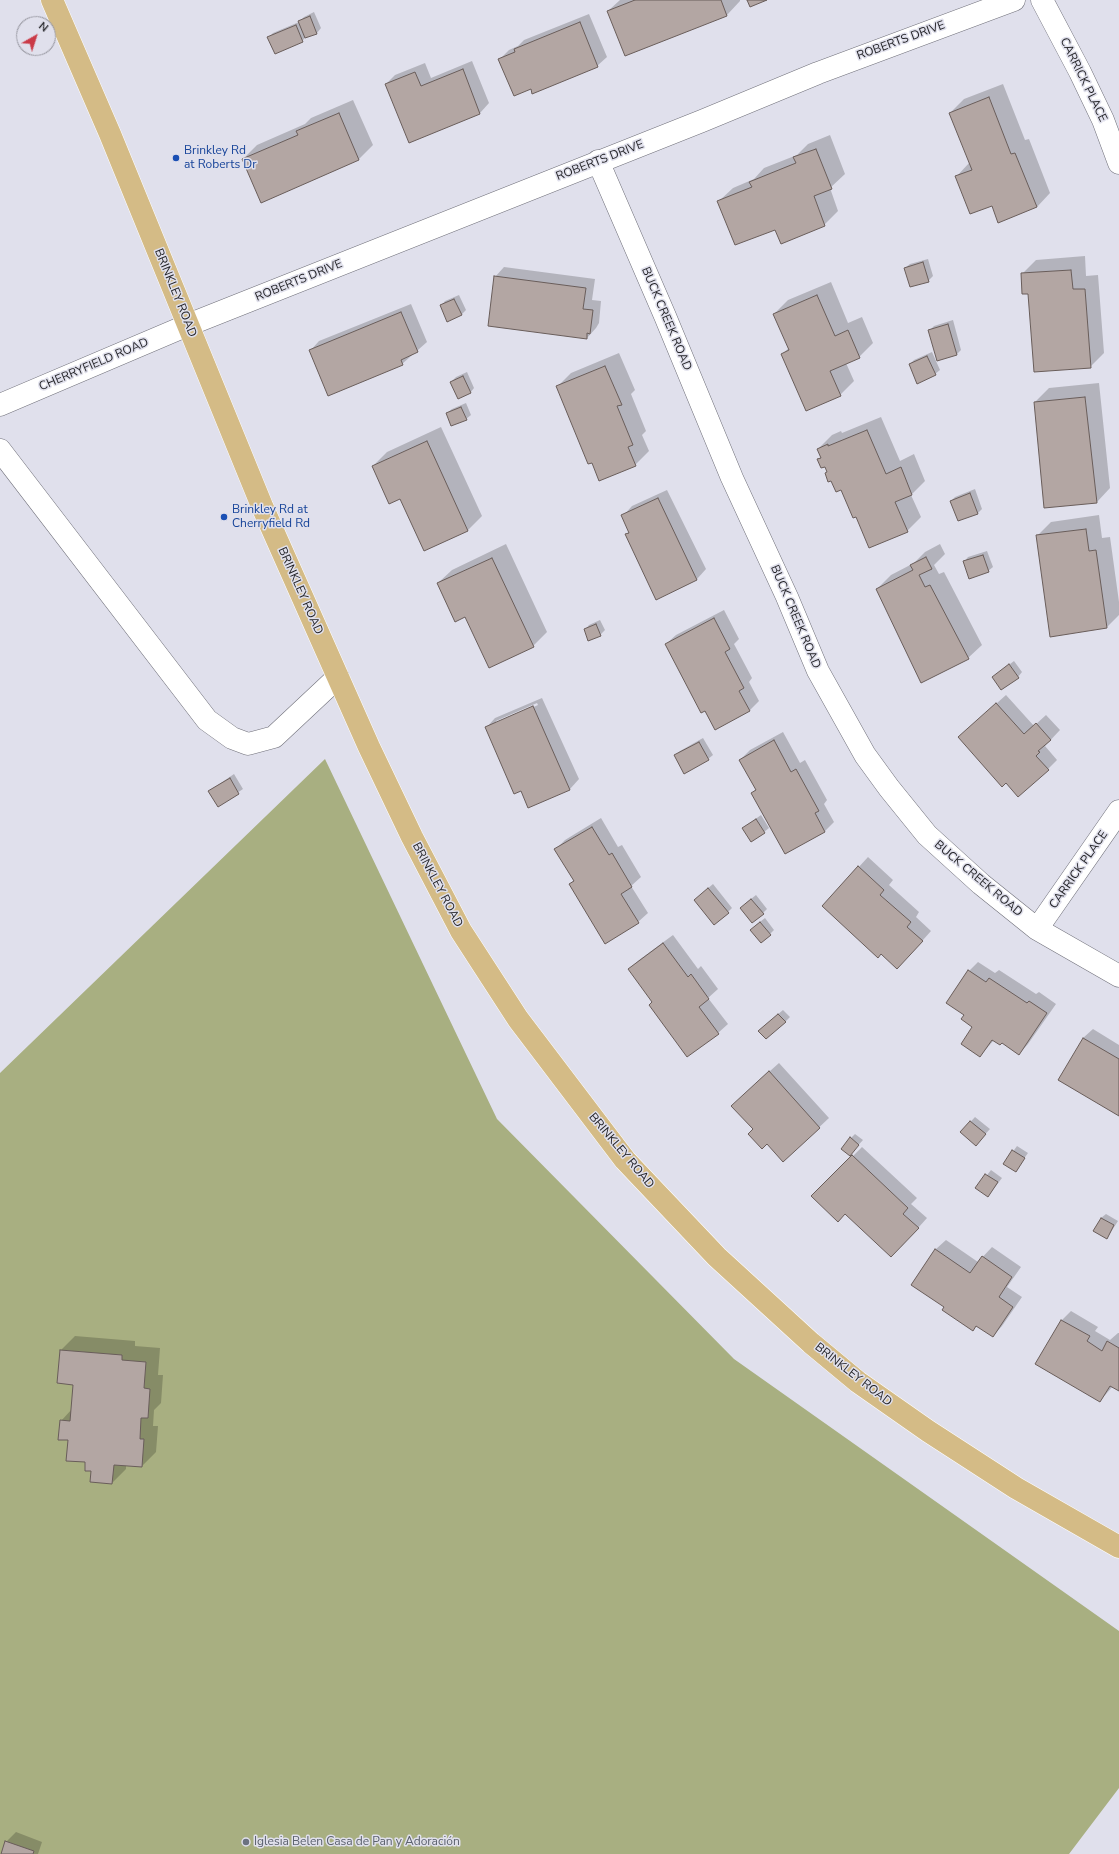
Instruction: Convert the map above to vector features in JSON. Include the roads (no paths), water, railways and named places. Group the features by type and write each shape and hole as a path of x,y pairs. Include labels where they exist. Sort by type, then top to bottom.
{"main road":[{"name":"BRINKLEY ROAD","path":"52,0 262,506 338,677 412,837 461,931 518,1019 625,1160 717,1257 811,1343 858,1382 928,1431 1016,1488 1119,1547"}],"street":[{"name":"ROBERTS DRIVE","path":"188,325 702,121 818,73 1014,0"},
{"name":"CARRICK PLACE","path":"1042,0 1084,79 1103,120 1119,162"},
{"name":"BUCK CREEK ROAD","path":"598,161 665,316 732,478 787,597 818,671 865,755 889,788 927,835 981,884 1038,929 1119,976"},
{"name":"CHERRYFIELD ROAD","path":"0,405 188,325"},
{"path":"0,450 207,720 232,738 248,744 274,737 338,677"},
{"name":"CARRICK PLACE","path":"1038,929 1119,811"}],"place":[{"name":"Brinkley Rd at Roberts Dr","path":"176,158"},
{"name":"Brinkley Rd at Cherryfield Rd","path":"224,517"},
{"name":"Iglesia Belen Casa de Pan y Adoración","path":"246,1842"}]}
